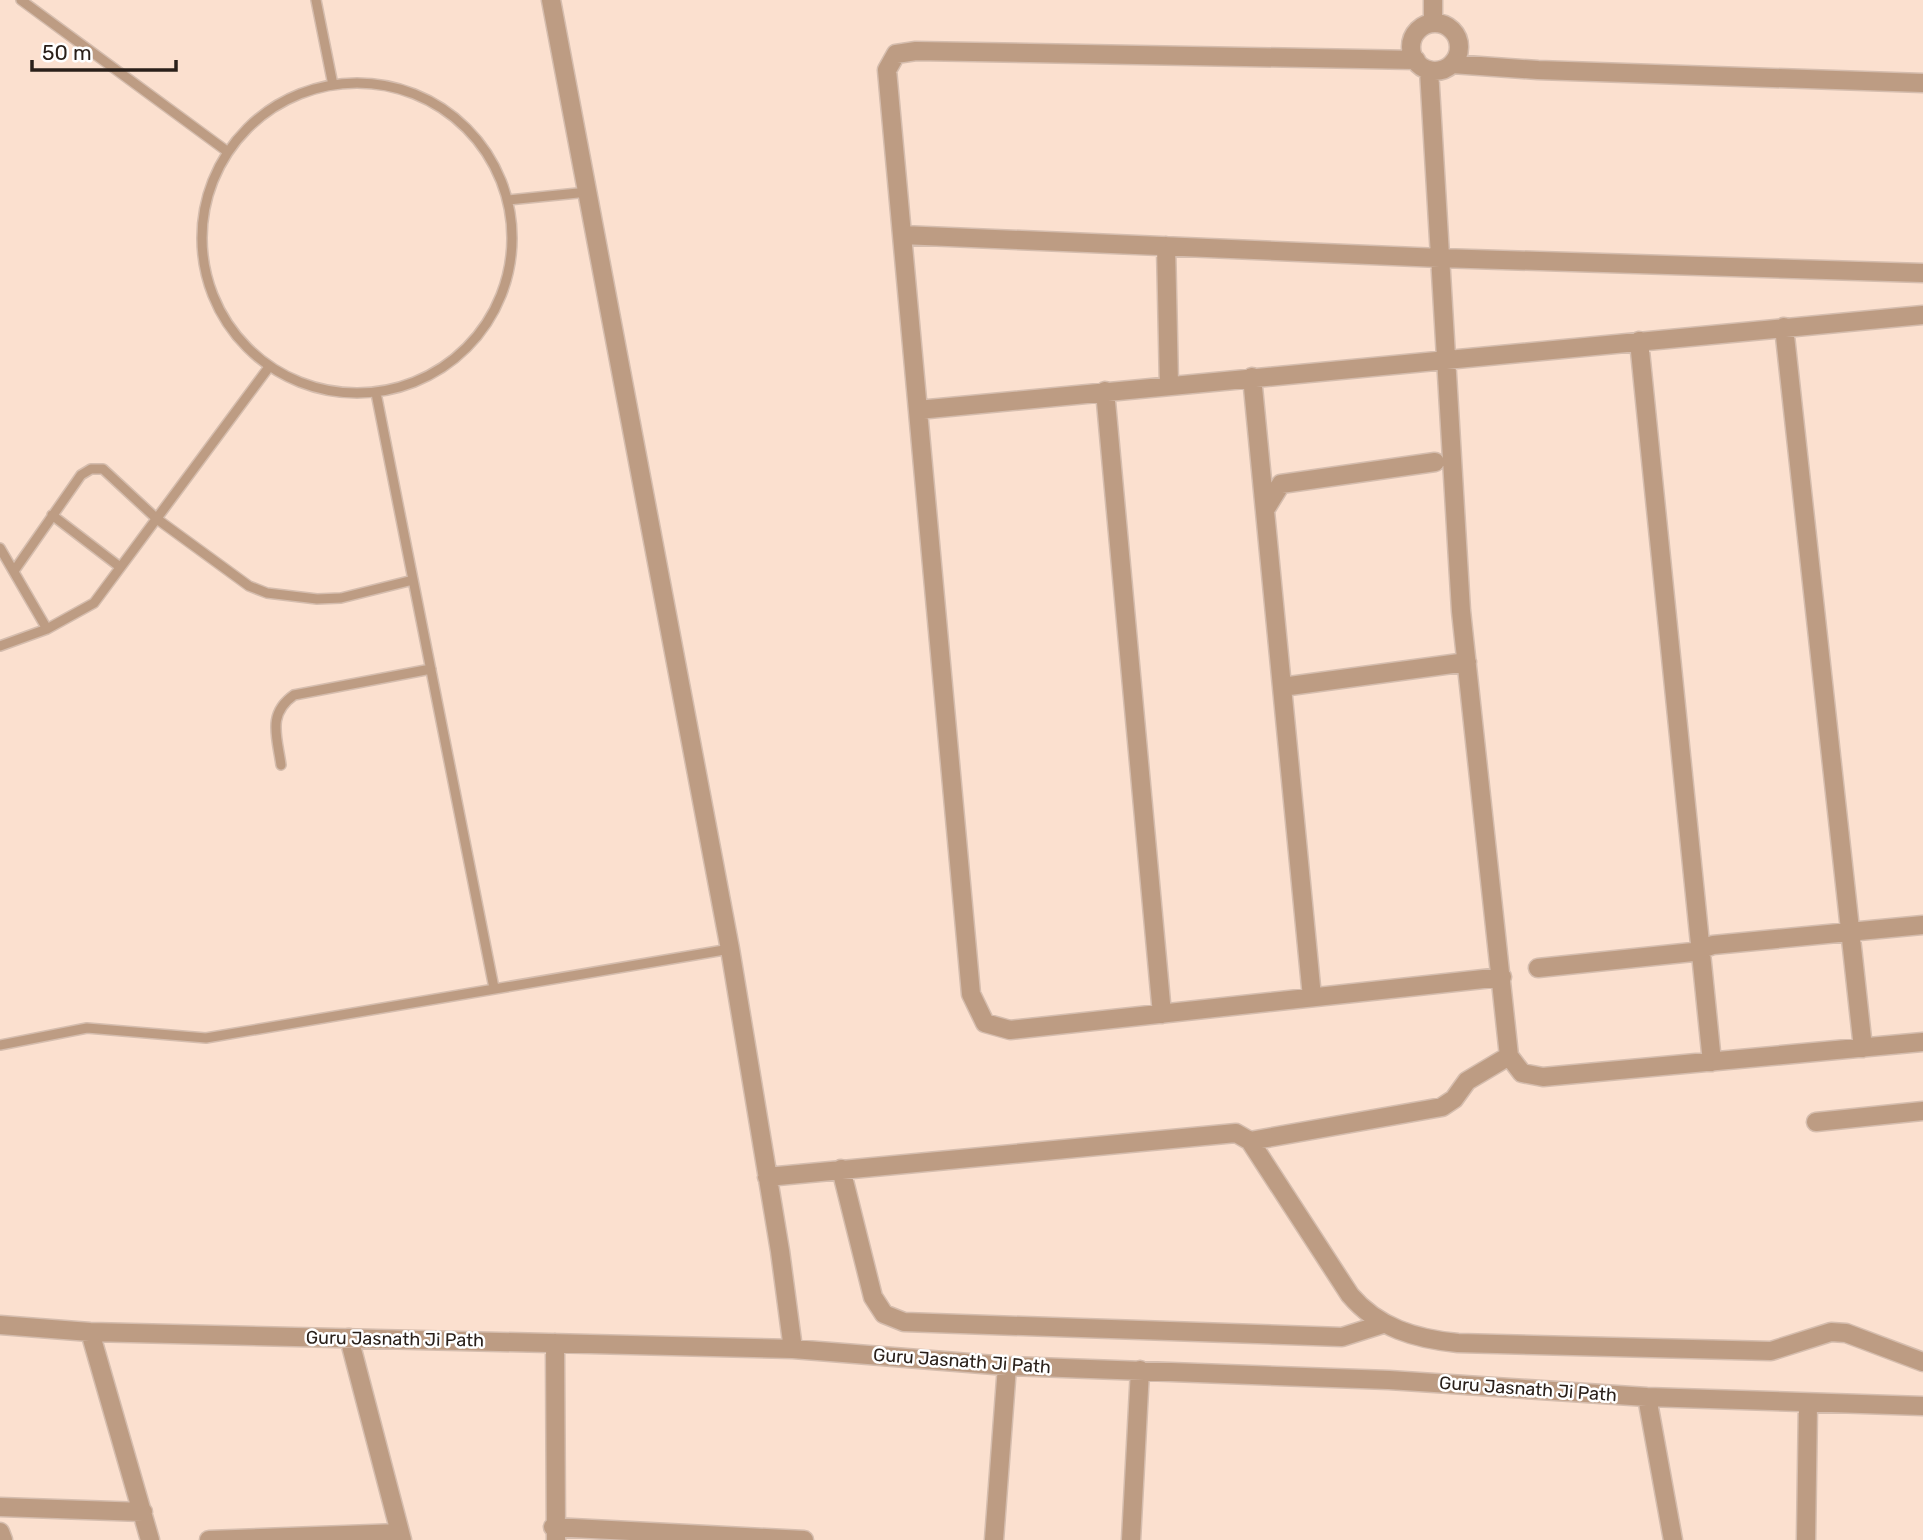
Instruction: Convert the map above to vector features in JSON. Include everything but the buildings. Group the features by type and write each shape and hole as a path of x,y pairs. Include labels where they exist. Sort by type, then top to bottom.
{"street":[{"path":"551,0 730,948 793,1349"},
{"path":"1433,0 1433,23"},
{"path":"1452,64 1458,51 1456,37 1446,26 1433,23 1425,25 1413,37 1411,45 1422,65 1440,258 1467,662 1509,1056 1522,1073 1544,1077 1923,1042"},
{"path":"1502,977 1010,1030 985,1024 971,995 887,70 896,54 916,51 1422,65 1445,68 1452,64 1538,70 1923,83"},
{"path":"902,235 1440,258 1923,273"},
{"path":"1166,247 1169,385"},
{"path":"918,410 1445,358 1923,315"},
{"path":"1784,327 1863,1048"},
{"path":"1639,341 1712,1062"},
{"path":"1252,377 1312,997"},
{"path":"1105,391 1162,1014"},
{"path":"1265,510 1281,484 1435,462"},
{"path":"1282,687 1467,662"},
{"path":"1538,968 1923,925"},
{"path":"1250,1141 1442,1107 1454,1099 1467,1081 1509,1056"},
{"path":"1816,1122 1923,1111"},
{"path":"766,1177 1237,1133 1250,1141 1350,1296 1366,1313 1383,1324 1433,1340 1458,1343 1771,1351 1831,1332 1846,1333 1923,1362"},
{"path":"841,1169 873,1297 884,1314 904,1322 1342,1337 1383,1324"},
{"name":"Guru Jasnath Ji Path","path":"0,1325 90,1332 793,1349 1007,1366 1389,1380 1647,1397 1923,1406"},
{"path":"90,1332 150,1540"},
{"path":"209,1540 401,1536 349,1338"},
{"path":"555,1343 554,1533 804,1540"},
{"path":"994,1540 1007,1366"},
{"path":"1131,1540 1140,1370"},
{"path":"1647,1397 1673,1540"},
{"path":"1806,1540 1808,1403"},
{"path":"0,1507 143,1512"},
{"path":"0,1532 3,1540"}],"lane":[{"path":"21,0 228,152"},
{"path":"316,0 333,85"},
{"path":"356,81 400,87 439,105 473,134 495,164 508,200 513,237 510,262 495,310 474,341 446,366 413,384 376,393 339,393 302,384 269,366 237,337 214,299 202,257 203,213 216,171 228,152 240,134 273,106 313,87 356,81"},
{"path":"508,200 588,192"},
{"path":"0,646 47,629 94,603 269,366"},
{"path":"376,393 494,988"},
{"path":"14,571 81,475 91,469 103,469 157,519 249,586 267,593 317,599 341,598 413,580"},
{"path":"52,515 120,567"},
{"path":"0,548 47,629"},
{"path":"281,765 275,723 281,705 294,695 430,669"},
{"path":"0,1045 97,1028 206,1038 730,948"}]}
